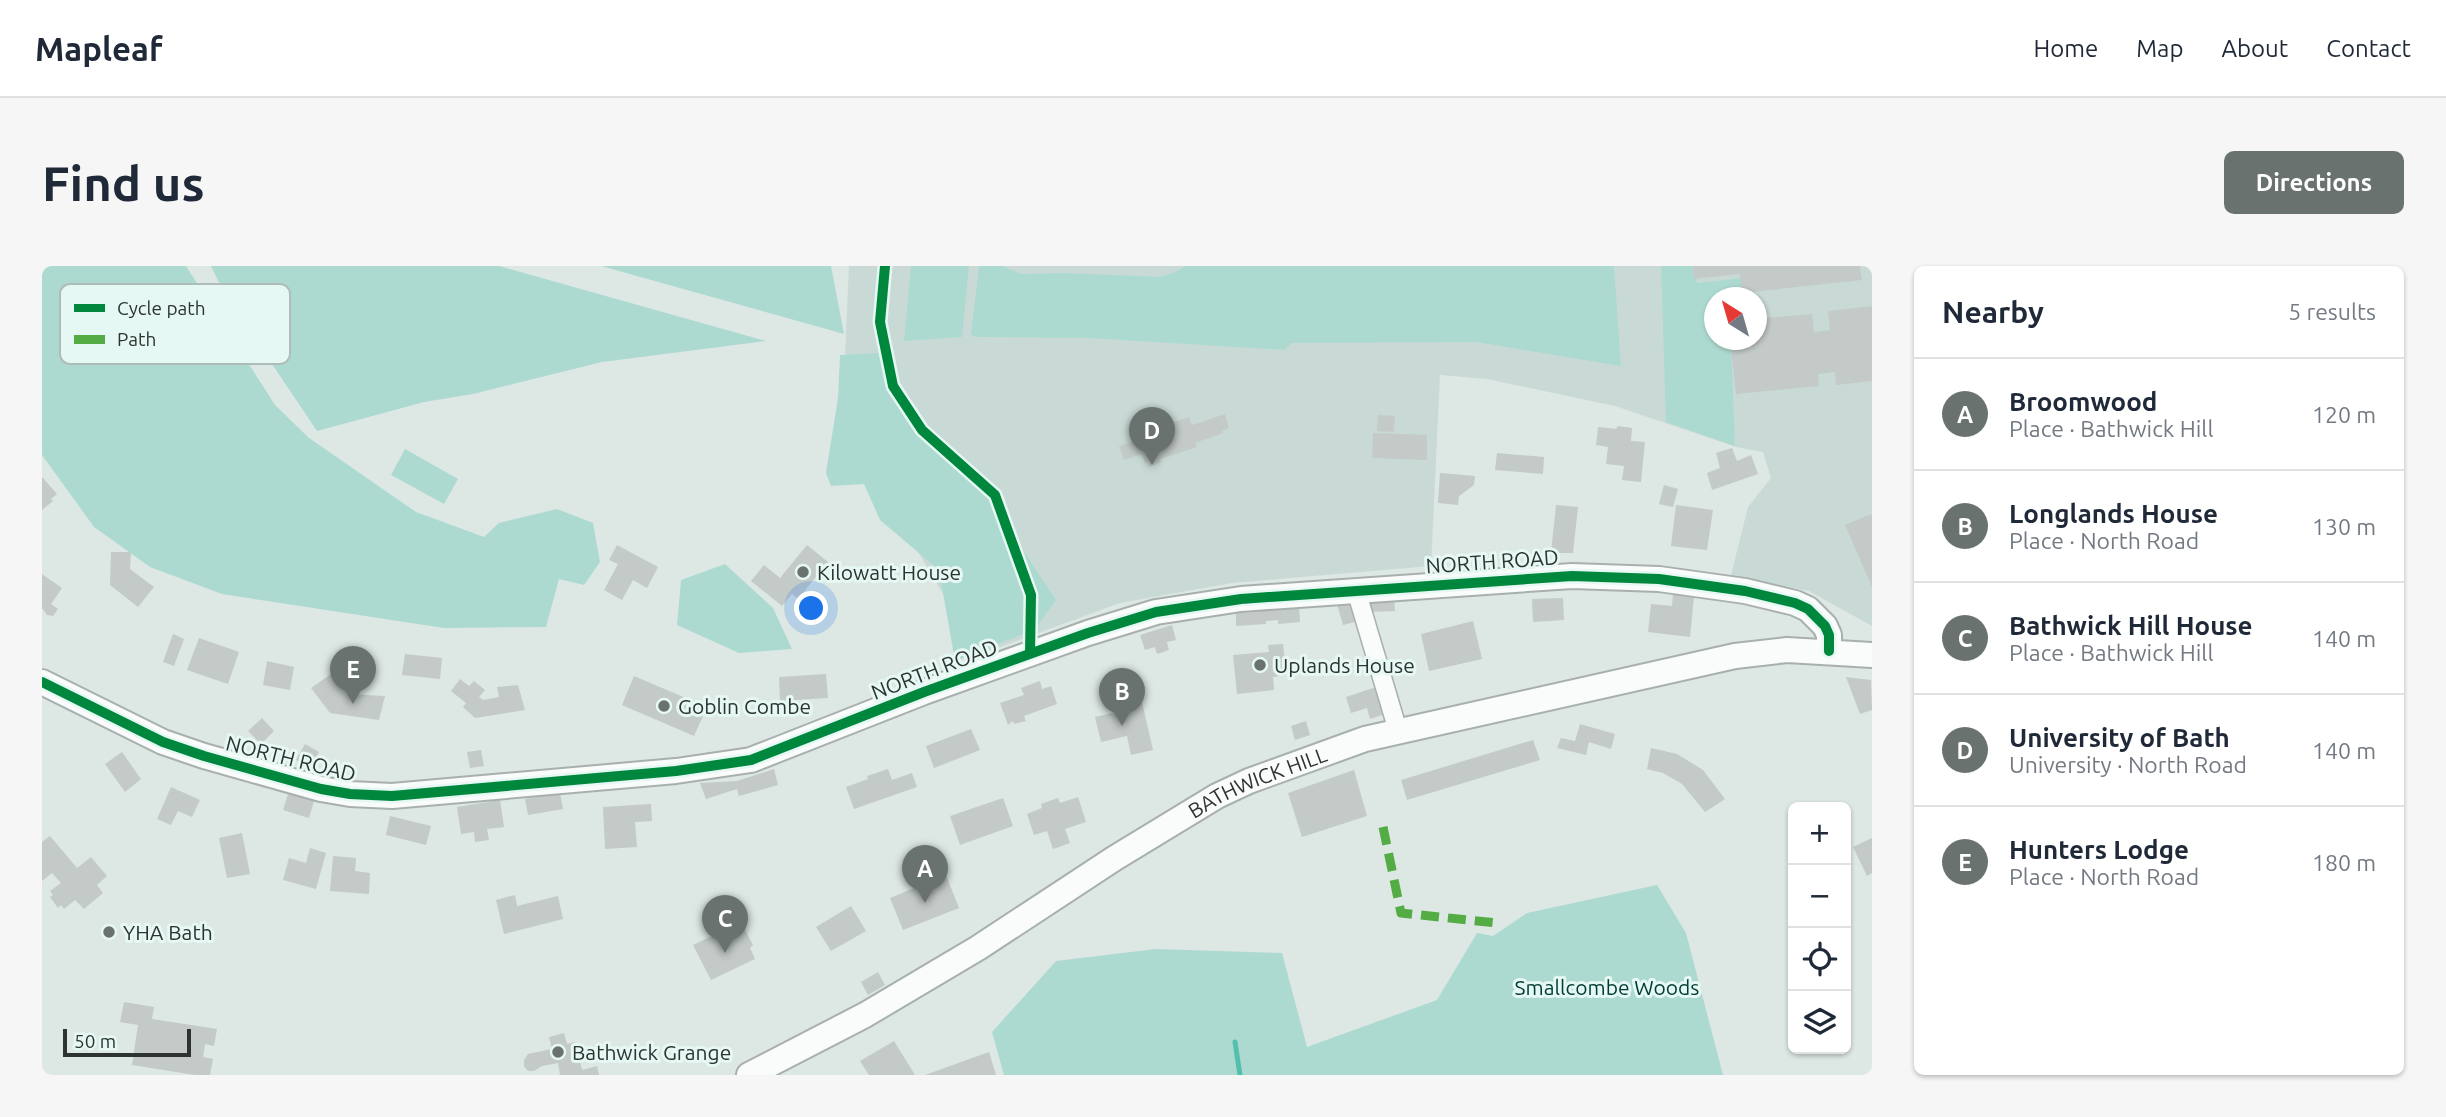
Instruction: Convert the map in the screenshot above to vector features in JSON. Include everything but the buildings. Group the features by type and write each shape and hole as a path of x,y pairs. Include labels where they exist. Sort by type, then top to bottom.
{"street":[{"name":"NORTH ROAD","path":"42,682 163,742 204,756 321,789 350,794 392,796 686,770 751,760 923,692 1088,633 1156,612 1241,599 1572,576 1660,579 1745,591 1795,603 1808,609 1825,626 1829,635 1829,651"},
{"path":"1356,590 1398,731"},
{"name":"BATHWICK HILL","path":"749,1075 865,1015 978,948 1115,858 1217,796 1298,761 1398,731 1735,656 1787,650 1872,655"}],"shaded area":[{"path":"849,266 1872,266 1872,626 1809,591 1731,575 1748,507 1771,478 1763,452 1736,447 1615,406 1487,379 1440,375 1431,566 1232,583 1120,603 979,655 884,494 844,380"}],"green space":[{"path":"42,266 186,266 198,284 60,284 60,364 249,364 275,405 309,438 416,512 484,537 499,523 557,509 593,523 600,562 584,585 559,579 546,627 444,628 222,594 150,567 94,527 42,455"},
{"path":"211,266 499,266 766,341 602,362 473,394 424,402 317,431 272,364 290,364 290,284 220,284"},
{"path":"601,266 831,266 844,334"},
{"path":"911,266 969,266 962,337 904,341"},
{"path":"979,266 1002,266 1021,274 1160,277 1186,266 1614,266 1621,366 1476,342 1291,343 1285,350 1089,338 977,337 971,333"},
{"path":"1661,266 1695,266 1697,283 1742,278 1743,287 1704,287 1704,350 1731,350 1735,446 1666,422"},
{"path":"879,353 897,399 913,422 934,447 992,503 1056,600 1034,630 955,661 939,570 880,520 864,484 831,486 826,473 838,398 840,355"},
{"path":"405,449 458,479 444,504 391,475"},
{"path":"725,564 773,608 792,649 739,653 677,625 681,580"},
{"name":"Smallcombe Woods","path":"1657,885 1686,933 1723,1075 1004,1075 992,1032 1056,961 1156,949 1282,953 1307,1047 1437,1000 1477,933 1493,936 1527,913"}],"waterway":[{"path":"1235,1042 1240,1075"}],"marked path":[{"path":"1383,827 1401,913 1497,923"}],"cycle path":[{"path":"885,266 880,322 893,386 922,430 995,495 1031,595 1030,653"},
{"path":"42,682 163,742 204,756 321,789 350,794 392,796 676,771 751,760 924,692 1088,633 1156,612 1241,599 1572,576 1659,579 1745,591 1795,603 1808,609 1825,626 1829,635 1829,651"}],"place":[{"name":"University of Bath","path":"1152,465"},
{"name":"Kilowatt House","path":"803,572"},
{"name":"Uplands House","path":"1260,665"},
{"name":"Hunters Lodge","path":"353,704"},
{"name":"Goblin Combe","path":"664,706"},
{"name":"Longlands House","path":"1122,726"},
{"name":"Broomwood","path":"925,903"},
{"name":"YHA Bath","path":"109,932"},
{"name":"Bathwick Hill House","path":"725,953"},
{"name":"Bathwick Grange","path":"558,1052"}]}
